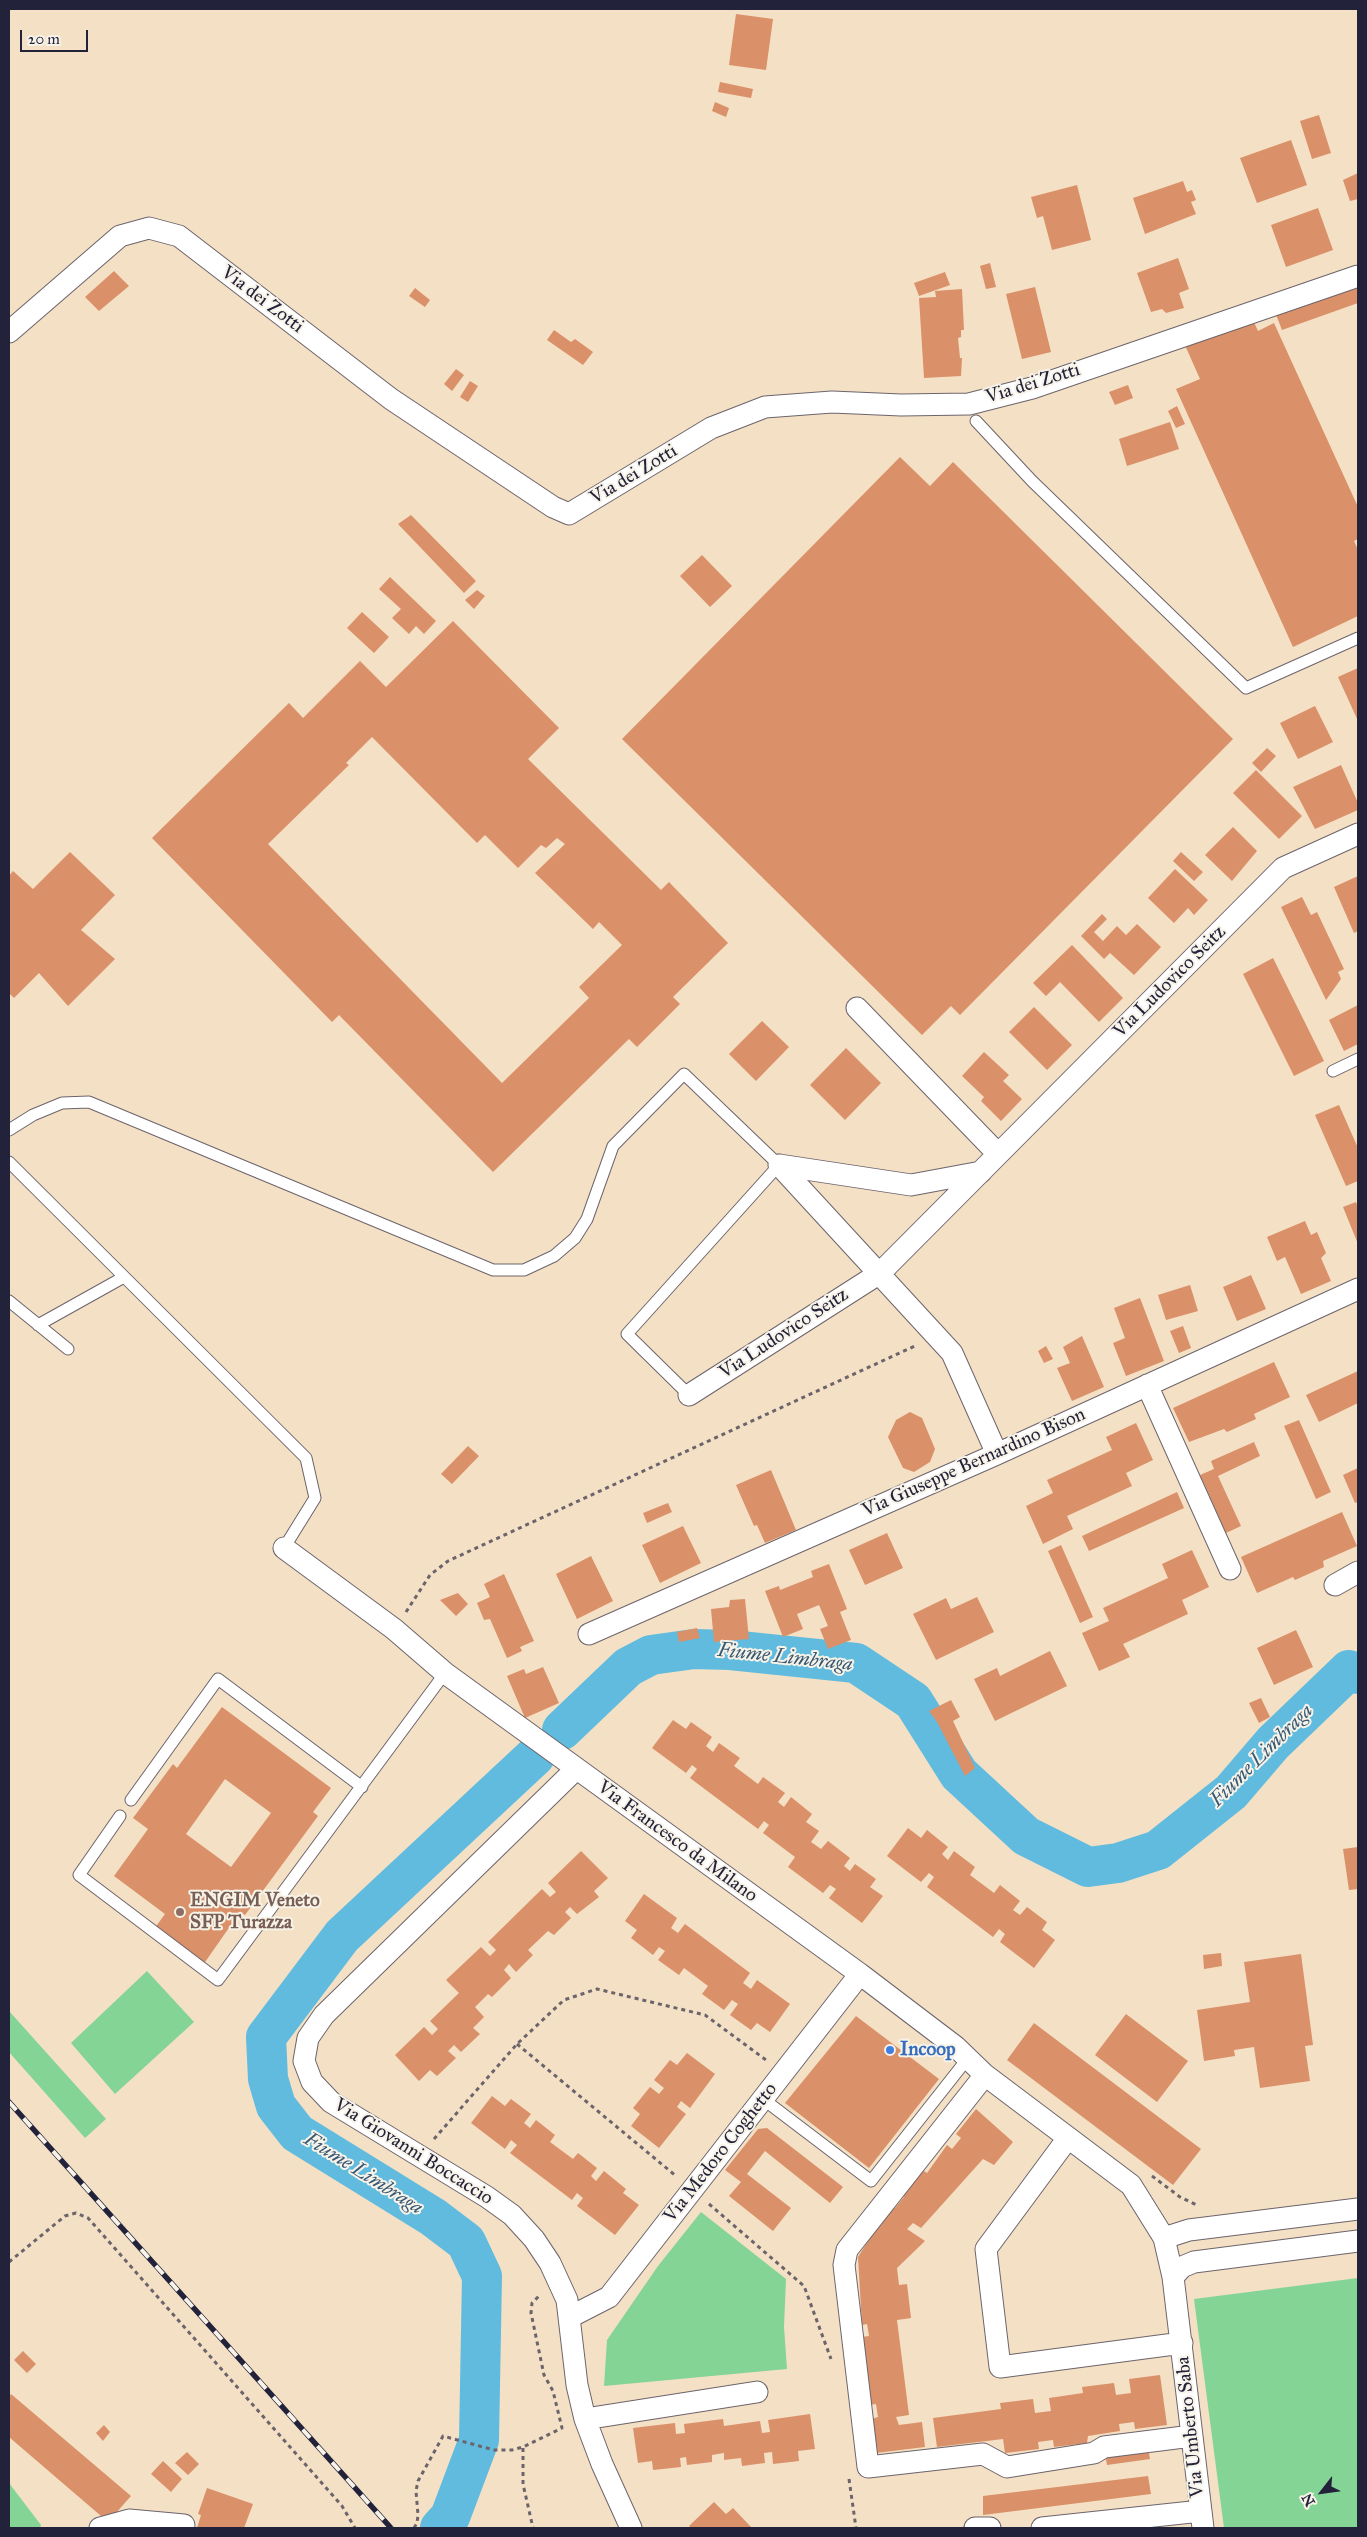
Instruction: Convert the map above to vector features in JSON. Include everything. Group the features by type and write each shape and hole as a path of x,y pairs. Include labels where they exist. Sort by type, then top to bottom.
{"street":[{"name":"Via dei Zotti","path":"9,332 120,236 149,228 179,236 391,399 553,507 569,514 711,428 765,407 832,402 901,405 969,404 1032,388 1358,276"},
{"name":"Via Ludovico Seitz","path":"688,1395 880,1273 1283,868 1358,834"},
{"path":"857,1008 998,1154"},
{"path":"779,1165 911,1185 981,1172"},
{"path":"779,1165 952,1353 997,1454"},
{"name":"Via Giuseppe Bernardino Bison","path":"589,1634 997,1454 1358,1289"},
{"path":"1146,1386 1230,1569"},
{"name":"Via Francesco da Milano","path":"284,1548 394,1629 446,1673 860,1974 968,2058 985,2075 1132,2186 1164,2238"},
{"path":"1335,1585 1358,1572"},
{"name":"Via Giovanni Boccaccio","path":"576,1769 324,2015 308,2038 304,2061 312,2082 331,2102 421,2154 487,2197 512,2215 534,2239 560,2282 570,2317 577,2385 585,2418 602,2464 631,2528"},
{"name":"Via Medoro Coghetto","path":"570,2317 609,2298 860,1974"},
{"path":"985,2075 847,2250 844,2265 868,2467 982,2454 1006,2467 1094,2453 1104,2447 1192,2436"},
{"path":"1068,2138 986,2248 1000,2368 1182,2343"},
{"path":"1164,2238 1189,2230 1358,2209"},
{"name":"Via Umberto Saba","path":"1042,2528 1202,2520 1182,2343 1173,2277 1164,2238"},
{"path":"1173,2277 1182,2267 1194,2262 1358,2241"},
{"path":"585,2418 757,2392"},
{"path":"100,2528 128,2520 184,2525"},
{"path":"975,2528 990,2528"}],"lane":[{"path":"976,421 1032,481 1246,688 1358,638"},
{"path":"1333,1071 1358,1059"},
{"path":"9,1130 33,1115 62,1103 89,1102 494,1270 524,1270 554,1256 575,1238 587,1219 613,1146 684,1074 779,1165 627,1334 688,1395"},
{"path":"9,1162 306,1458 315,1498 284,1548"},
{"path":"38,1325 124,1276"},
{"path":"9,1301 68,1349"},
{"path":"120,1816 80,1875 218,1980 446,1673"},
{"path":"131,1800 218,1679 362,1787"},
{"path":"763,2099 871,2181 968,2058"}],"path":[{"path":"394,1629 430,1575 448,1561 937,1336"},
{"path":"421,2154 517,2044 564,2000 597,1989 705,2015 783,2072"},
{"path":"517,2044 804,2286 830,2353 832,2363"},
{"path":"1149,2173 1180,2197 1197,2206 1207,2205"},
{"path":"9,2262 65,2216 76,2213 88,2218 342,2506 355,2528"},
{"path":"414,2528 418,2515 416,2491 418,2481 443,2436 494,2450 512,2450 522,2448 562,2428 553,2391 544,2375 531,2313 532,2304 543,2292"},
{"path":"522,2448 523,2484 533,2528"},
{"path":"848,2475 856,2528"}],"green space":[{"path":"147,1971 194,2022 115,2094 71,2043"},
{"path":"9,2011 106,2119 85,2138 9,2052"},
{"path":"701,2212 786,2279 784,2327 787,2369 604,2386 607,2340 658,2266"},
{"path":"1358,2278 1358,2528 1224,2528 1194,2299"},
{"path":"9,2483 41,2525 40,2528 9,2528"}],"building":[{"path":"736,14 773,19 766,70 729,65"},
{"path":"720,82 753,89 751,98 718,92"},
{"path":"715,102 729,108 726,117 712,111"},
{"path":"1319,115 1331,153 1312,159 1300,121"},
{"path":"1291,140 1307,185 1257,203 1240,158"},
{"path":"1358,173 1358,199 1350,201 1343,180"},
{"path":"1183,181 1187,192 1192,190 1196,200 1191,202 1196,214 1145,234 1133,198"},
{"path":"1077,185 1091,240 1052,250 1043,216 1037,218 1031,197"},
{"path":"1318,208 1333,250 1286,267 1271,225"},
{"path":"1178,258 1189,289 1179,293 1184,308 1166,313 1162,309 1151,312 1137,273"},
{"path":"990,263 996,287 986,289 980,266"},
{"path":"114,271 129,286 99,311 85,297"},
{"path":"945,272 950,285 919,296 914,283"},
{"path":"1358,284 1358,303 1282,330 1275,312"},
{"path":"1035,287 1051,352 1022,359 1006,294"},
{"path":"415,288 430,300 425,307 409,296"},
{"path":"962,289 964,330 961,330 961,337 958,338 960,358 962,358 961,376 924,378 919,298 936,297 935,291"},
{"path":"1253,320 1258,331 1274,323 1358,507 1358,539 1354,541 1358,550 1358,616 1293,647 1176,389 1200,379 1184,343"},
{"path":"554,330 571,342 575,339 593,352 583,365 547,340"},
{"path":"456,369 464,375 452,391 444,384"},
{"path":"470,381 478,386 468,402 460,397"},
{"path":"1128,385 1133,398 1115,405 1109,392"},
{"path":"1177,406 1185,424 1176,428 1168,411"},
{"path":"1170,422 1179,449 1127,466 1119,439"},
{"path":"900,457 930,486 953,462 1233,739 960,1015 951,1006 922,1035 622,739"},
{"path":"411,515 476,581 464,593 398,524"},
{"path":"702,555 732,586 710,607 680,576"},
{"path":"390,577 436,621 424,634 416,626 409,634 392,618 401,609 379,589"},
{"path":"477,590 485,596 474,609 465,600"},
{"path":"362,612 389,637 374,653 347,628"},
{"path":"453,621 559,728 528,759 661,890 669,882 728,943 673,997 680,1004 637,1047 629,1039 493,1172 339,1015 332,1022 152,838 289,703 303,718 360,661 386,687","holes":["372,737 477,843 485,835 518,868 541,845 546,848 557,838 565,844 535,873 593,929 599,922 622,945 579,987 589,998 502,1083 268,844 349,765 346,763"]},
{"path":"1358,668 1358,721 1338,677"},
{"path":"1315,706 1333,742 1298,759 1280,723"},
{"path":"1267,748 1276,756 1261,772 1252,763"},
{"path":"1341,765 1358,803 1358,810 1315,829 1293,787"},
{"path":"1256,770 1302,816 1279,839 1233,793"},
{"path":"1233,827 1257,851 1232,881 1205,855"},
{"path":"70,852 115,895 81,930 115,959 68,1006 39,973 14,998 9,993 9,876 13,871 33,889"},
{"path":"1181,852 1203,872 1194,881 1173,861"},
{"path":"1175,869 1208,900 1194,915 1188,908 1174,923 1148,898"},
{"path":"1358,876 1358,931 1354,933 1334,887"},
{"path":"1302,897 1311,915 1317,912 1344,969 1338,972 1341,979 1326,1000 1281,907"},
{"path":"1102,914 1107,919 1094,932 1103,941 1117,926 1126,935 1137,924 1161,947 1134,975 1110,953 1104,959 1081,936"},
{"path":"1072,945 1123,998 1099,1022 1060,982 1046,996 1033,983"},
{"path":"1273,958 1324,1061 1294,1076 1243,974"},
{"path":"1358,1005 1358,1044 1344,1051 1329,1020"},
{"path":"1034,1007 1072,1045 1047,1070 1009,1032"},
{"path":"762,1021 789,1047 756,1081 729,1054"},
{"path":"846,1048 881,1083 845,1120 810,1085"},
{"path":"984,1052 1009,1075 1003,1081 1022,1099 1001,1121 981,1101 984,1097 962,1076"},
{"path":"1339,1105 1358,1148 1358,1181 1346,1186 1315,1115"},
{"path":"1356,1202 1358,1208 1358,1244 1343,1207"},
{"path":"1305,1221 1311,1235 1317,1232 1326,1253 1321,1258 1331,1281 1301,1294 1285,1257 1277,1261 1267,1237"},
{"path":"1251,1275 1266,1309 1237,1321 1223,1287"},
{"path":"1190,1285 1198,1311 1166,1320 1158,1295"},
{"path":"1140,1298 1164,1361 1126,1376 1113,1343 1125,1338 1114,1308"},
{"path":"1183,1326 1191,1348 1179,1353 1170,1331"},
{"path":"1082,1336 1104,1387 1072,1401 1057,1368 1070,1363 1063,1347"},
{"path":"1046,1346 1053,1359 1044,1363 1038,1351"},
{"path":"1274,1362 1290,1397 1254,1414 1256,1419 1227,1432 1224,1429 1189,1442 1173,1408"},
{"path":"1358,1371 1358,1403 1319,1422 1306,1395"},
{"path":"910,1412 922,1418 935,1449 930,1462 914,1472 903,1468 888,1437 896,1420"},
{"path":"1299,1420 1331,1492 1316,1499 1284,1426"},
{"path":"1136,1423 1153,1460 1126,1473 1132,1486 1067,1516 1073,1529 1043,1544 1026,1506 1053,1493 1047,1480 1112,1450 1106,1437"},
{"path":"1254,1442 1260,1456 1218,1476 1241,1526 1226,1533 1200,1475 1214,1469 1211,1461"},
{"path":"468,1446 479,1456 452,1484 441,1474"},
{"path":"1358,1468 1358,1502 1355,1503 1343,1475"},
{"path":"771,1470 796,1530 765,1543 757,1525 754,1526 736,1485"},
{"path":"1177,1492 1184,1508 1089,1551 1082,1536"},
{"path":"668,1503 672,1512 647,1523 643,1513"},
{"path":"1342,1512 1357,1546 1323,1561 1324,1567 1295,1580 1293,1577 1257,1593 1241,1557"},
{"path":"683,1526 701,1563 660,1583 642,1545"},
{"path":"887,1533 903,1568 865,1585 849,1550"},
{"path":"1061,1545 1093,1617 1080,1623 1048,1551"},
{"path":"1192,1550 1209,1587 1182,1600 1188,1614 1123,1644 1130,1657 1099,1671 1082,1633 1109,1621 1103,1608 1168,1578 1162,1564"},
{"path":"591,1556 613,1601 577,1619 556,1574"},
{"path":"829,1564 847,1609 840,1612 851,1640 828,1649 820,1629 828,1626 819,1605 797,1614 803,1629 783,1637 765,1591 779,1586 780,1590 813,1577 811,1571"},
{"path":"504,1574 534,1641 520,1647 522,1651 507,1658 490,1619 484,1620 477,1603 490,1597 484,1584"},
{"path":"458,1593 468,1604 456,1616 440,1600"},
{"path":"977,1597 994,1632 936,1660 913,1614 946,1598 951,1609"},
{"path":"745,1599 749,1639 714,1642 711,1609 729,1607 730,1600"},
{"path":"697,1628 700,1638 679,1642 677,1632"},
{"path":"1296,1630 1313,1667 1274,1685 1257,1648"},
{"path":"1050,1651 1067,1686 995,1721 974,1679 997,1668 1000,1676"},
{"path":"543,1667 559,1703 525,1718 507,1676 524,1669 526,1674"},
{"path":"1261,1698 1270,1717 1259,1723 1249,1703"},
{"path":"951,1700 960,1717 953,1721 975,1768 965,1776 937,1722 929,1711"},
{"path":"222,1707 331,1788 313,1812 318,1816 245,1915 240,1912 203,1965 154,1929 165,1914 114,1876 148,1829 133,1818 173,1764 177,1768","holes":["225,1779 271,1813 231,1867 186,1834"]},
{"path":"673,1720 686,1729 691,1722 712,1737 706,1746 713,1752 719,1743 740,1758 734,1766 758,1784 763,1777 785,1793 778,1802 784,1807 791,1797 812,1814 806,1822 819,1831 811,1842 821,1849 828,1841 850,1858 844,1866 850,1871 855,1864 876,1879 870,1887 883,1896 862,1923 829,1898 836,1889 830,1885 823,1893 788,1867 795,1857 763,1833 769,1825 764,1821 758,1829 690,1778 697,1769 692,1765 686,1773 652,1748"},
{"path":"908,1828 921,1838 927,1830 948,1847 942,1854 948,1860 954,1851 975,1867 970,1875 994,1893 1000,1885 1020,1901 1013,1910 1020,1915 1027,1907 1047,1922 1042,1930 1055,1940 1034,1968 1000,1942 1005,1934 999,1929 993,1937 927,1887 934,1877 929,1873 921,1882 887,1856"},
{"path":"1358,1847 1358,1889 1349,1890 1343,1849"},
{"path":"581,1851 608,1878 594,1891 599,1897 577,1914 570,1907 565,1912 571,1918 554,1935 548,1931 528,1950 533,1955 516,1972 509,1964 504,1970 511,1978 492,1997 488,1994 475,2007 484,2017 473,2028 480,2034 461,2052 454,2045 448,2051 456,2058 437,2076 430,2070 419,2081 395,2055 424,2027 432,2035 438,2029 430,2021 459,1993 446,1980 481,1947 490,1956 496,1950 488,1942 542,1889 550,1897 556,1892 548,1883"},
{"path":"644,1894 677,1918 671,1928 678,1933 685,1924 750,1973 743,1983 751,1989 757,1980 790,2004 770,2032 757,2023 751,2030 730,2015 738,2004 732,2000 724,2010 702,1994 708,1986 684,1968 679,1975 658,1960 665,1951 659,1947 653,1955 631,1938 637,1930 625,1921"},
{"path":"1221,1953 1222,1966 1204,1969 1203,1955"},
{"path":"1301,1954 1313,2045 1305,2046 1310,2081 1260,2088 1254,2047 1234,2050 1235,2056 1204,2061 1197,2010 1250,2002 1244,1962"},
{"path":"1126,2014 1188,2061 1157,2102 1095,2055"},
{"path":"856,2016 939,2079 869,2168 785,2103"},
{"path":"1034,2023 1201,2149 1173,2185 1007,2060"},
{"path":"687,2053 715,2074 690,2108 681,2101 677,2107 686,2114 659,2148 631,2126 640,2114 633,2108 650,2087 659,2094 664,2088 654,2080 670,2060 677,2065"},
{"path":"492,2096 505,2106 511,2099 531,2114 524,2123 530,2128 536,2120 555,2135 550,2142 573,2159 578,2153 597,2168 591,2176 596,2181 604,2171 626,2189 623,2193 639,2205 615,2235 577,2206 583,2198 577,2193 572,2200 510,2153 517,2145 511,2140 505,2149 471,2123"},
{"path":"976,2109 1013,2142 994,2165 983,2159 921,2228 913,2223 907,2229 925,2241 897,2268 899,2285 907,2284 911,2318 897,2320 909,2415 896,2417 899,2425 922,2422 925,2447 876,2453 872,2419 878,2417 876,2404 870,2405 861,2337 869,2336 867,2324 862,2325 858,2257 890,2206 895,2208 904,2197 899,2194 921,2169 927,2173 947,2145 952,2149 961,2138 956,2134"},
{"path":"767,2128 843,2187 830,2203 765,2151 747,2174 791,2208 773,2231 729,2196 741,2182 725,2170 758,2129"},
{"path":"23,2351 36,2364 27,2373 14,2360"},
{"path":"1160,2375 1167,2425 1135,2429 1134,2422 1119,2424 1120,2431 1088,2436 1087,2443 1054,2447 1053,2440 1038,2442 1039,2449 1005,2453 1003,2439 937,2447 933,2418 1001,2409 1000,2403 1033,2399 1035,2413 1051,2411 1049,2398 1083,2393 1082,2387 1114,2383 1116,2395 1131,2393 1129,2379"},
{"path":"11,2394 131,2496 108,2522 9,2437 9,2398"},
{"path":"810,2414 815,2449 798,2451 799,2461 773,2464 772,2452 764,2453 765,2463 742,2466 741,2458 724,2460 724,2453 712,2455 712,2462 687,2465 686,2457 680,2458 681,2467 653,2470 652,2461 638,2463 633,2428 675,2423 676,2434 685,2433 684,2424 723,2419 724,2426 760,2421 762,2433 770,2432 768,2420"},
{"path":"104,2425 110,2432 103,2441 96,2433"},
{"path":"1147,2441 1150,2459 1107,2465 1104,2447"},
{"path":"187,2452 199,2464 188,2475 175,2463"},
{"path":"163,2461 182,2479 171,2492 151,2474"},
{"path":"1148,2476 1151,2494 983,2515 983,2496"},
{"path":"207,2488 253,2504 244,2528 197,2528 201,2515 198,2514"},
{"path":"714,2502 726,2514 733,2508 751,2527 691,2528 689,2526"}],"waterway":[{"name":"Fiume Limbraga","path":"562,1730 628,1667 651,1655 694,1649 730,1650 856,1663 913,1701 959,1774 1026,1836 1088,1867 1118,1863 1158,1850 1231,1792 1273,1743 1349,1670 1358,1674"},
{"name":"Fiume Limbraga","path":"440,2528 450,2517 479,2440 482,2276 466,2242 433,2217 297,2133 276,2106 268,2079 266,2037 342,1936 535,1756"}],"railway":[{"path":"9,2102 391,2528"}],"place":[{"name":"ENGIM Veneto SFP Turazza","path":"180,1912"},
{"name":"Incoop","path":"890,2050"}]}
